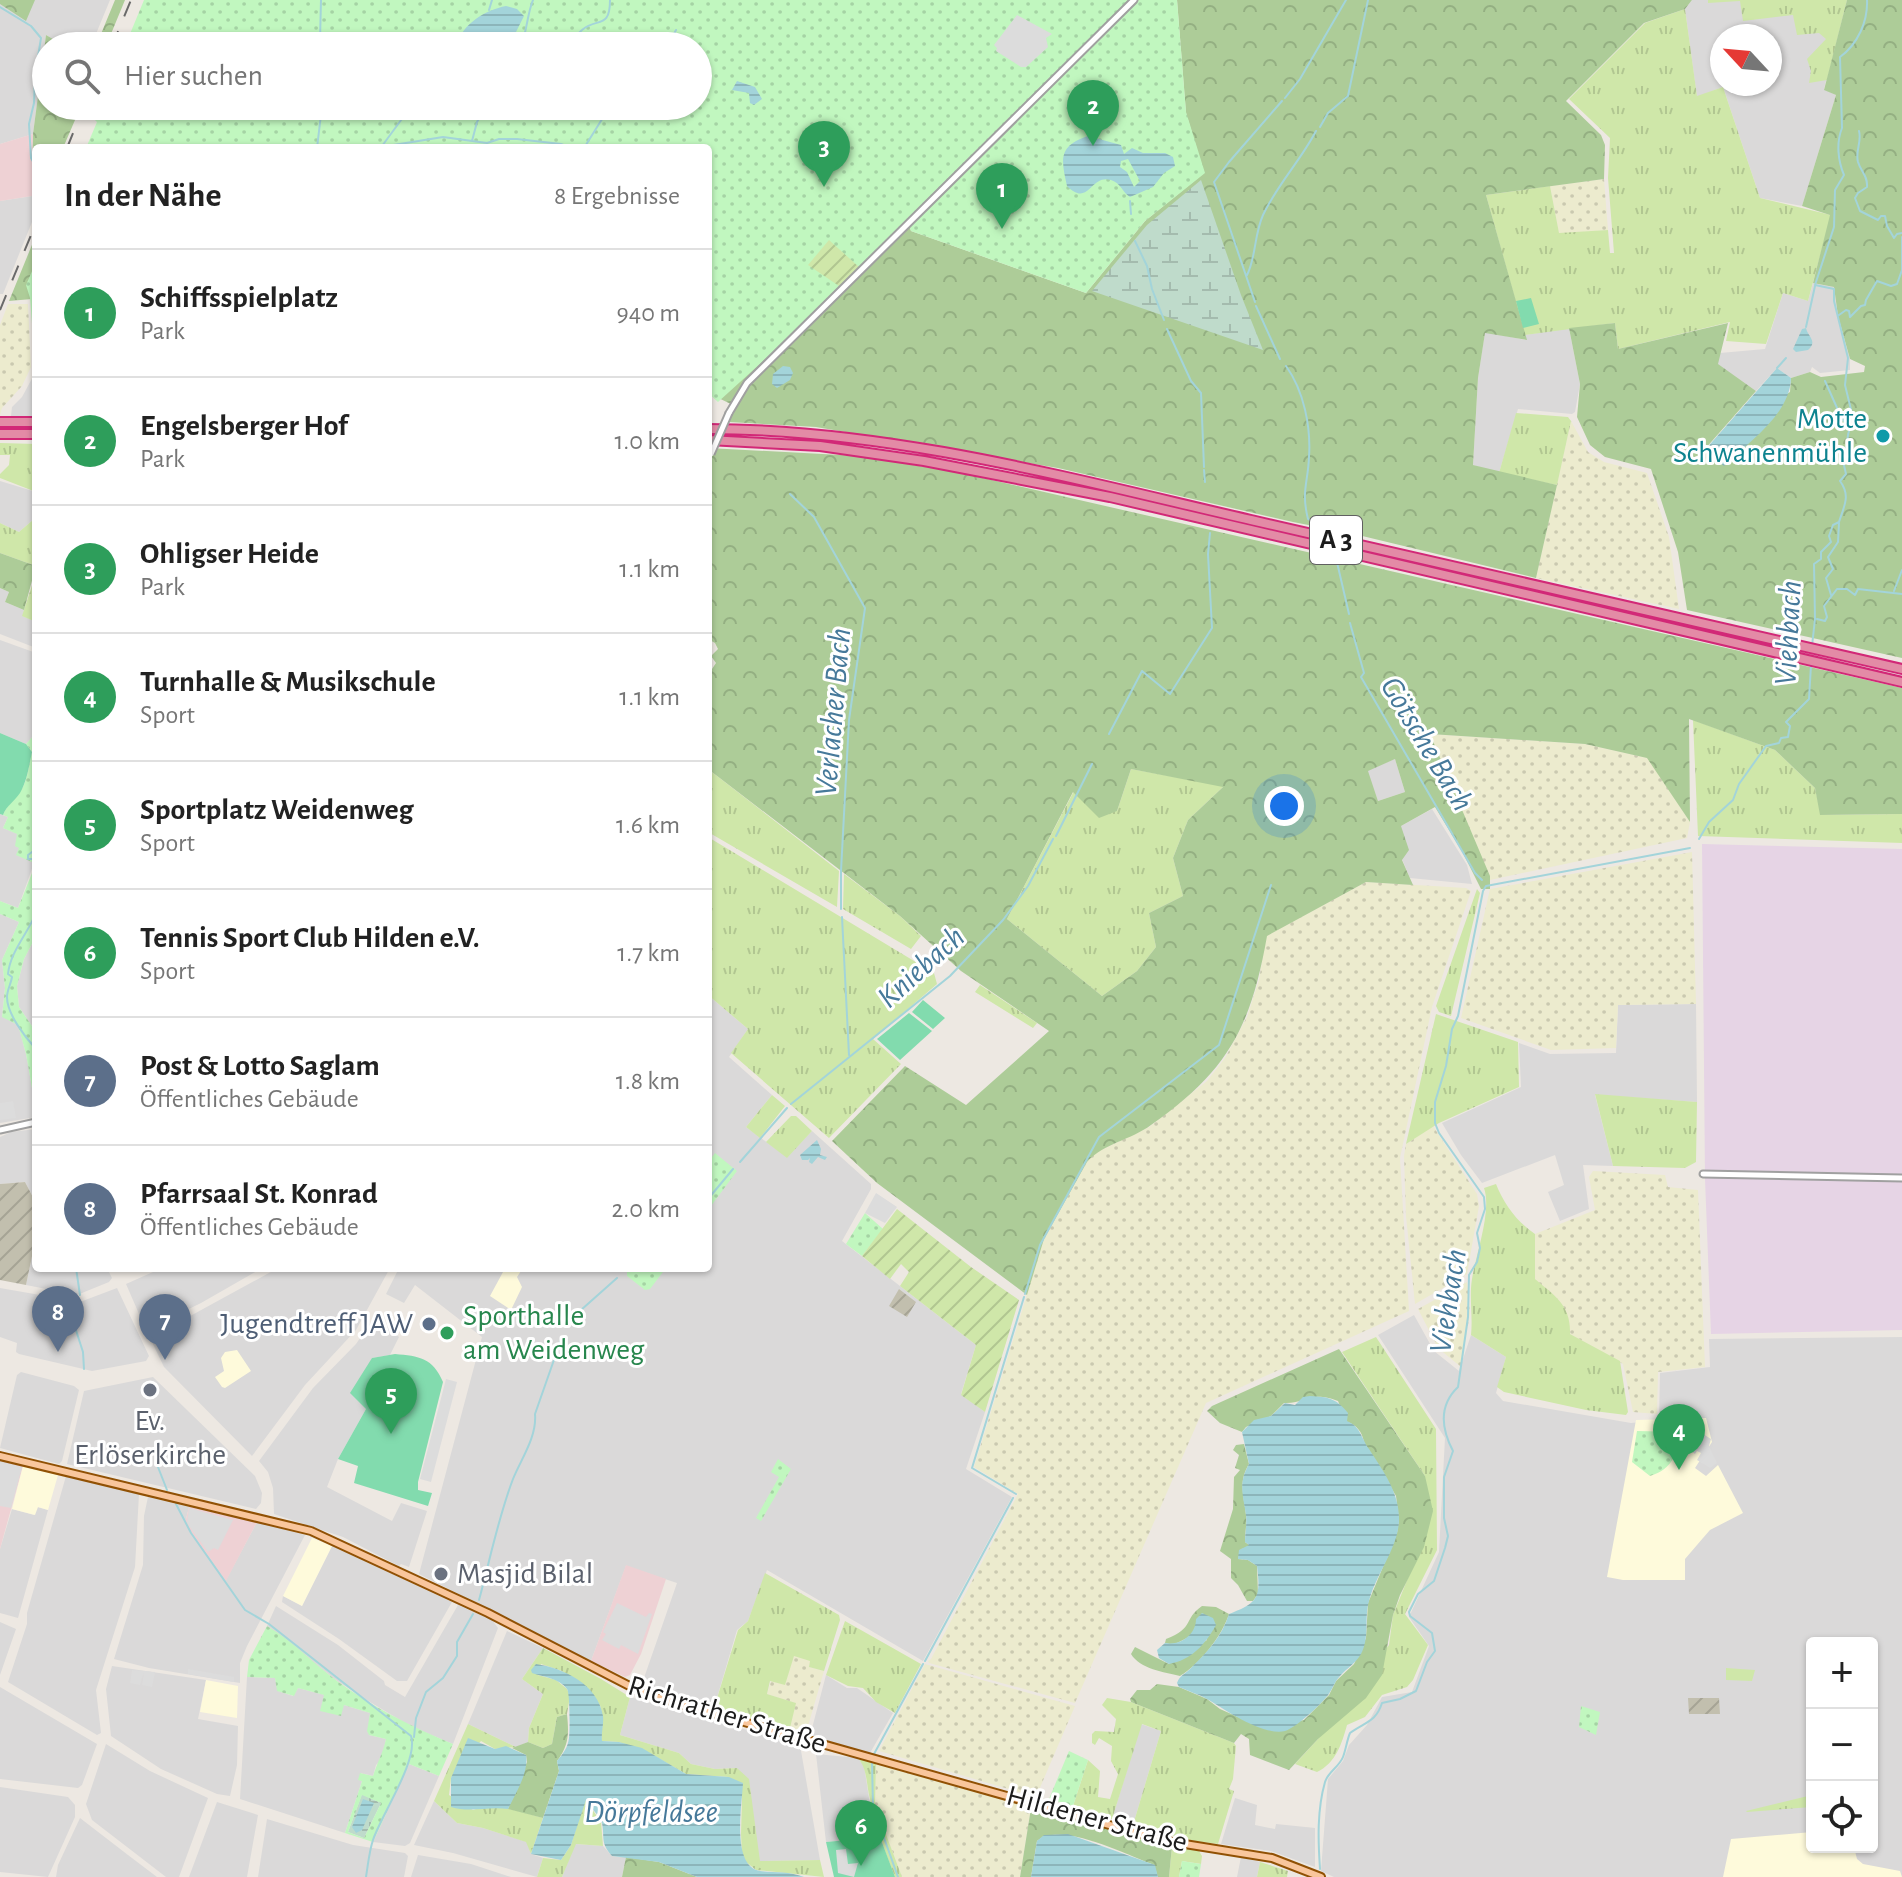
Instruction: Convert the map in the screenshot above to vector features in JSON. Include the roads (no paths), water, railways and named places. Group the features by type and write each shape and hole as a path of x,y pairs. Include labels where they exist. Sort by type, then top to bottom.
{"highway":[{"path":"0,422 32,422"},
{"name":"A 3","path":"712,426 810,433 926,449 1113,488 1902,669"},
{"path":"0,434 32,434"},
{"name":"A 3","path":"712,440 820,446 924,461 1110,497 1902,682"}],"main road":[{"name":"Richrather Straße","path":"0,1456 311,1531 488,1613 645,1694 873,1758"},
{"name":"Hildener Straße","path":"873,1758 1166,1841 1272,1858 1321,1877"}],"street":[{"path":"712,452 739,394 758,372 1134,0"},
{"path":"0,1130 32,1123"},
{"path":"1703,1174 1902,1178"}],"water":[{"path":"506,6 517,9 524,16 516,32 463,32 490,11"},
{"path":"737,81 755,87 762,99 754,105 750,103 749,93 732,90"},
{"path":"1088,136 1121,145 1124,154 1132,148 1143,153 1165,153 1173,157 1175,166 1164,173 1153,187 1130,197 1114,181 1104,179 1080,194 1067,186 1063,161 1067,149","holes":["1128,159 1140,181 1134,187 1127,172 1120,167 1121,161"]},
{"path":"1806,328 1812,344 1808,350 1796,352 1793,349 1802,329"},
{"path":"783,366 790,367 793,373 790,380 777,388 772,384 773,374"},
{"path":"1777,368 1791,378 1783,404 1766,427 1724,466 1705,450"},
{"path":"817,1140 820,1155 827,1157 825,1160 818,1157 812,1164 810,1158 802,1160 800,1155"},
{"path":"1303,1397 1331,1399 1348,1413 1347,1421 1358,1430 1390,1483 1399,1511 1398,1531 1369,1601 1361,1654 1310,1714 1290,1729 1276,1732 1244,1721 1204,1697 1179,1687 1177,1683 1213,1644 1229,1614 1252,1602 1258,1592 1257,1566 1248,1560 1238,1559 1239,1550 1249,1545 1245,1542 1242,1489 1249,1464 1242,1432 1254,1420 1271,1416 1285,1403 1295,1405"},
{"path":"1202,1613 1213,1618 1216,1625 1202,1645 1177,1662 1169,1664 1159,1658 1157,1650 1165,1643 1176,1643 1186,1638"},
{"name":"Dörpfeldsee","path":"536,1664 568,1674 594,1695 603,1716 602,1741 642,1748 686,1774 729,1777 743,1783 740,1833 745,1858 751,1867 760,1871 804,1877 697,1877 659,1862 612,1856 604,1844 601,1820 586,1800 571,1845 561,1860 531,1854 559,1771 557,1761 568,1744 570,1728 567,1689 556,1680 532,1673"},
{"path":"468,1738 495,1749 506,1746 526,1755 524,1775 508,1809 451,1807 451,1778"},
{"path":"363,1799 374,1803 362,1830 356,1833 352,1827"},
{"path":"1068,1834 1155,1865 1158,1877 1031,1877 1037,1841 1044,1835"}],"waterway":[{"path":"320,32 321,0"},
{"path":"489,10 492,0"},
{"path":"525,32 533,0"},
{"path":"580,32 608,16 610,0"},
{"name":"Götsche Bach","path":"1285,98 1300,79 1346,0"},
{"path":"1320,127 1328,113 1348,96 1368,0"},
{"name":"Viehbach","path":"1812,646 1814,564 1821,559 1821,552 1831,542 1829,536 1833,525 1839,522 1844,506 1846,496 1840,481 1846,474 1843,461 1848,433 1854,422 1845,385 1848,358 1834,289 1815,285 1834,227 1835,190 1844,175 1838,152 1842,128 1840,57 1861,32 1867,0"},
{"path":"0,7 36,32"},
{"name":"Götsche Bach","path":"1255,302 1214,182 1282,101"},
{"path":"32,111 29,124 32,160"},
{"path":"317,144 320,120"},
{"path":"383,144 401,120"},
{"path":"472,141 478,120"},
{"path":"586,144 602,120"},
{"path":"1247,275 1263,215 1316,131"},
{"path":"1859,131 1857,158 1867,183 1867,187 1855,198 1860,211 1878,220 1885,216 1894,238 1902,233"},
{"path":"400,144 443,137 487,143 517,139 561,144"},
{"name":"Kniebach","path":"1130,201 1131,214"},
{"path":"1839,315 1846,310 1850,317 1865,305 1877,281 1891,286 1897,284 1902,270 1902,237"},
{"name":"Kniebach","path":"1135,241 1147,266 1164,320"},
{"path":"1806,327 1815,286"},
{"name":"Götsche Bach","path":"1256,306 1280,359"},
{"name":"Kniebach","path":"1167,329 1191,381 1201,393 1204,467"},
{"path":"1777,368 1786,358"},
{"name":"Götsche Bach","path":"1286,366 1302,398 1309,434 1305,494 1308,519 1341,532"},
{"path":"1825,381 1842,419 1850,427"},
{"name":"Kniebach","path":"1204,470 1205,482"},
{"name":"Verlacher Bach","path":"790,494 814,517 865,608 849,720 841,909"},
{"path":"1831,595 1826,578 1833,569 1828,557 1838,542 1839,523"},
{"name":"Kniebach","path":"1109,734 1142,671 1170,694 1212,628 1208,554 1210,533"},
{"name":"Götsche Bach","path":"1336,558 1349,614"},
{"path":"1894,591 1902,570"},
{"path":"1817,619 1825,621 1824,606 1837,589 1847,589 1855,595 1858,589 1902,594"},
{"name":"Götsche Bach","path":"1350,623 1364,673 1361,677 1475,873 1482,880"},
{"name":"Viehbach","path":"1699,839 1709,822 1733,800 1739,784 1766,746 1788,737 1790,726 1786,722 1809,699 1811,665"},
{"name":"Kniebach","path":"1056,836 1092,764"},
{"name":"Kniebach","path":"791,1104 950,976 1003,920 1028,886 1053,839"},
{"name":"Viehbach","path":"1320,1869 1319,1825 1326,1778 1343,1757 1350,1733 1373,1718 1382,1703 1416,1691 1427,1662 1435,1651 1432,1633 1409,1612 1418,1594 1434,1581 1448,1536 1444,1518 1444,1477 1453,1451 1446,1435 1444,1418 1447,1402 1458,1387 1468,1317 1469,1275 1477,1262 1480,1248 1477,1233 1485,1209 1484,1197 1439,1133 1435,1123 1435,1102 1446,1066 1452,1029 1458,1016 1483,891 1486,886 1690,848"},
{"path":"32,852 28,855 28,859 32,859"},
{"path":"1025,1294 1040,1245 1099,1137 1219,1045 1271,885"},
{"name":"Verlacher Bach","path":"842,917 849,1055"},
{"path":"32,920 9,966 8,974 12,977 7,997 13,1018 32,1044"},
{"name":"Kniebach","path":"740,1162 787,1108"},
{"name":"Kniebach","path":"712,1194 733,1169"},
{"path":"77,1272 80,1295"},
{"name":"Kniebach","path":"569,1325 617,1278"},
{"path":"1016,1494 972,1468 1024,1297"},
{"path":"79,1302 73,1321 83,1352 84,1369"},
{"name":"Kniebach","path":"479,1600 503,1509 531,1439 535,1414 562,1337"},
{"path":"156,1462 167,1490"},
{"path":"925,1661 1013,1498"},
{"path":"176,1504 191,1533 245,1610 269,1624 411,1736 410,1759 377,1829 366,1877"},
{"name":"Kniebach","path":"414,1737 416,1718 426,1692 443,1678 457,1656 457,1642 473,1614"},
{"path":"874,1754 923,1664"},
{"path":"872,1763 873,1807 898,1877"}],"railway":[{"path":"118,32 131,0"},
{"path":"69,144 78,120"},
{"path":"0,310 32,233"}],"place":[{"name":"Engelsberger Hof","path":"1093,146"},
{"name":"Ohligser Heide","path":"824,187"},
{"name":"Schiffsspielplatz","path":"1002,229"},
{"name":"Motte Schwanenmühle","path":"1883,436"},
{"name":"Jugendtreff JAW","path":"429,1324"},
{"name":"Sporthalle am Weidenweg","path":"447,1333"},
{"name":"Pfarrsaal St. Konrad","path":"58,1352"},
{"name":"Post & Lotto Saglam","path":"165,1360"},
{"name":"Ev. Erlöserkirche","path":"150,1390"},
{"name":"Sportplatz Weidenweg","path":"391,1434"},
{"name":"Turnhalle & Musikschule","path":"1679,1470"},
{"name":"Masjid Bilal","path":"441,1574"},
{"name":"Tennis Sport Club Hilden e.V.","path":"861,1866"}]}
